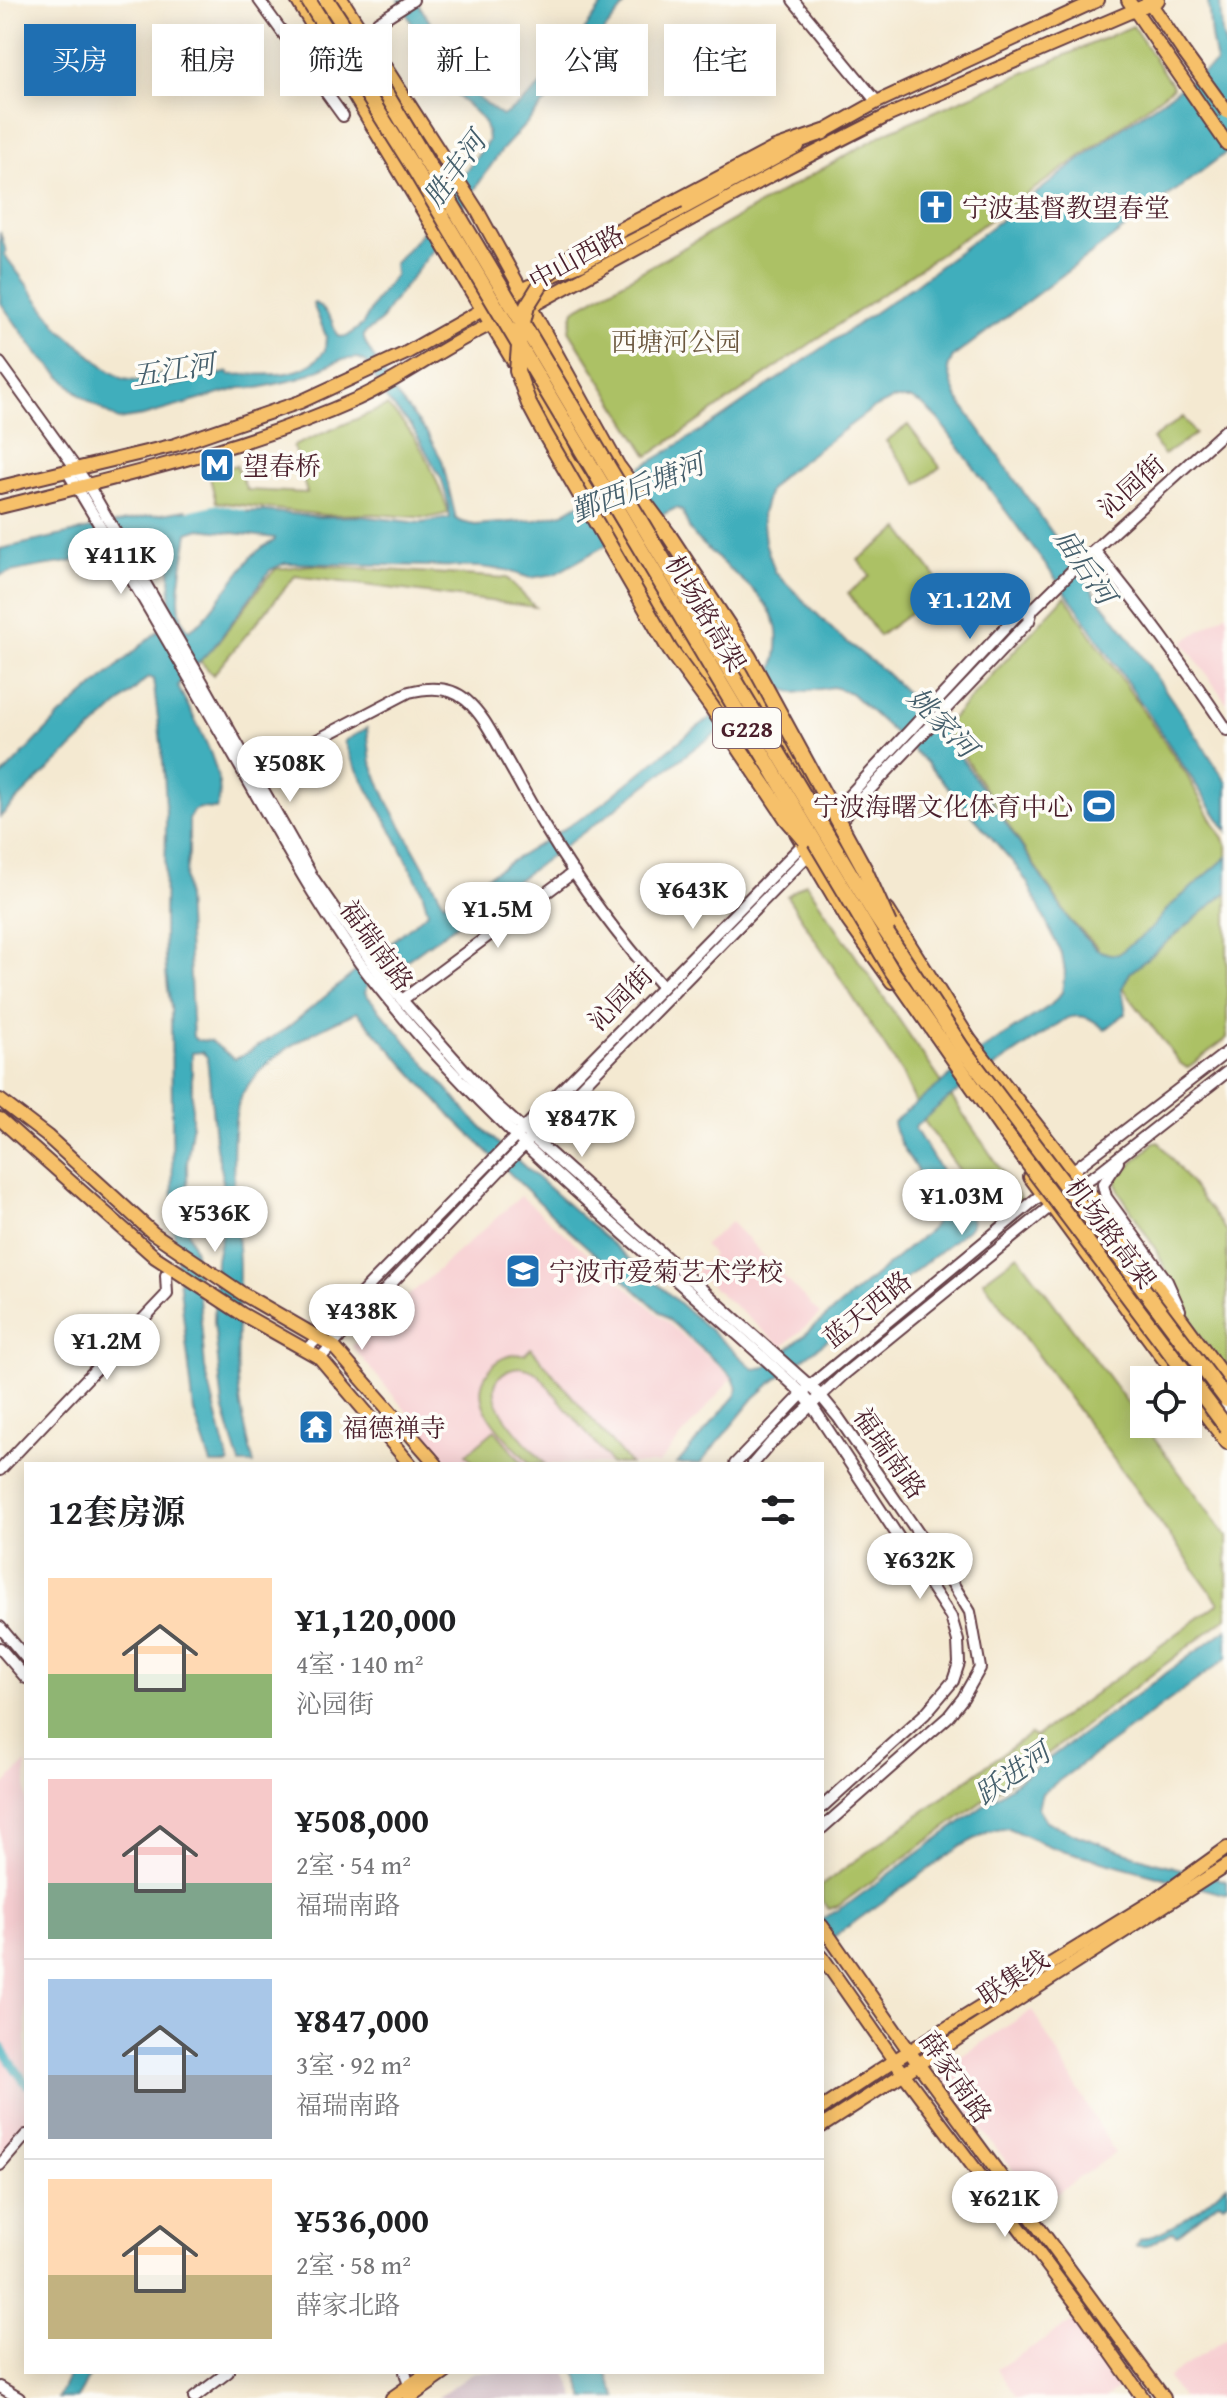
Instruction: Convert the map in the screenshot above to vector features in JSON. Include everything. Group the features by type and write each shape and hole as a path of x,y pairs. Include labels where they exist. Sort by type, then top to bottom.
{"highway":[{"name":"机场路高架","path":"308,0 413,167 892,971 1006,1134 1227,1428"},
{"name":"机场路高架","path":"327,0 366,60 875,915 962,1048 1227,1400"},
{"path":"824,132 775,149 579,251 547,274 527,306 520,334 517,371 529,404 545,434 662,637 787,819 835,876"},
{"path":"551,425 567,459 703,679 719,718"},
{"path":"618,466 668,534 749,657 864,868 907,964"}],"main road":[{"path":"297,0 551,425 720,695 848,921 1169,1366"},
{"path":"342,0 477,210 618,466 832,822 973,1043 1082,1183 1227,1381"},
{"name":"中山西路","path":"0,487 175,445 300,402 406,353 522,289 581,264 877,102 1098,0"},
{"path":"1152,1 1227,112"},
{"name":"中山西路","path":"0,507 179,463 262,436 358,398 491,324 531,307 781,170 887,116 1132,5 1152,1"},
{"path":"1132,5 1227,144"},
{"path":"0,1100 47,1136 153,1233 243,1294 333,1346 434,1462"},
{"path":"0,1119 167,1271 320,1358 408,1462"},
{"path":"1202,1410 1227,1443"},
{"name":"联集线","path":"824,2107 1174,1887 1227,1848"},
{"name":"联集线","path":"824,2125 1227,1865"},
{"name":"薛家南路","path":"826,1930 919,2065 1164,2398"},
{"name":"薛家南路","path":"824,1960 903,2073 1082,2311 1143,2398"},
{"path":"392,2398 410,2393 429,2375"}],"street":[{"path":"259,0 343,116"},
{"path":"378,22 413,0"},
{"path":"793,0 877,102"},
{"name":"福瑞南路","path":"0,363 83,486 250,775 360,955 380,982 454,1073 515,1136 765,1354 790,1375 811,1385 838,1417 970,1612 980,1668 963,1698 948,1717 824,1826"},
{"name":"沁园街","path":"320,1358 806,850 934,713 1018,614 1032,610 1227,429"},
{"path":"1090,554 1167,642 1227,730"},
{"path":"250,775 409,692 435,688 464,698 480,713 574,872 634,955 662,986"},
{"name":"沁园街","path":"306,1350 662,986 806,850"},
{"path":"402,1000 574,872"},
{"name":"福瑞南路","path":"380,982 402,1000 493,1102 515,1136"},
{"name":"蓝天西路","path":"737,1462 811,1385 1042,1194 1227,1052"},
{"name":"蓝天西路","path":"755,1462 820,1395 1051,1206 1227,1072"},
{"path":"1127,1150 1103,1185 1106,1197 1167,1281 1189,1330"},
{"path":"0,1470 167,1294 167,1271"},
{"name":"福瑞南路","path":"790,1375 951,1617 958,1641 959,1663 953,1681 938,1701 824,1805"},
{"path":"0,1627 24,1656"},
{"path":"0,1648 24,1676"},
{"path":"0,2165 24,2137"},
{"path":"194,2398 225,2374"},
{"path":"0,2387 19,2398"}],"shaded area":[{"path":"1227,613 1227,703 1183,642"},
{"name":"宁波市爱菊艺术学校","path":"521,1196 732,1378 660,1462 448,1462 352,1346"},
{"path":"731,1222 820,1314 782,1347 695,1272 713,1255 704,1245"},
{"path":"24,1765 24,2133 0,2161 0,1789"},
{"path":"1032,2010 1115,2153 1040,2205 941,2077 949,2064"},
{"path":"1074,2321 1119,2389 1105,2398 1017,2398 997,2369"},
{"path":"1227,2338 1227,2398 1182,2398 1167,2378"},
{"path":"472,2374 567,2374 576,2398 437,2398"}],"green space":[{"name":"西塘河公园","path":"1133,26 1173,87 1076,160 648,456 569,330 574,310 889,131"},
{"path":"387,406 418,443 449,513 428,518 325,515 216,502 209,473 236,465 247,490 307,493 293,446"},
{"path":"1183,417 1195,434 1164,455 1152,439"},
{"path":"908,425 940,467 918,484 886,441"},
{"path":"900,529 944,588 879,636 848,593 870,576 858,560"},
{"path":"312,565 507,578 535,607 295,576 213,675 199,660 216,645 268,577 276,569"},
{"name":"宁波海曙文化体育中心","path":"1065,596 1186,774 1227,846 1227,1038 1187,1068 1131,999 1095,945 1070,920 943,728"},
{"path":"806,883 1023,1202 997,1223 924,1121 902,1073 787,896"},
{"path":"1159,1142 1227,1232 1227,1373 1197,1332 1156,1250 1119,1191 1116,1179 1154,1143"},
{"path":"1018,1255 1130,1406 1130,1438 1154,1438 1227,1537 1227,1617 1057,1747 838,1906 829,1909 824,1903 824,1884 1030,1734 1035,1737 1219,1603 983,1281"},
{"path":"531,1348 628,1462 609,1462 538,1374 516,1367 497,1380 495,1391 506,1418 543,1462 528,1462 493,1422 482,1398 482,1386 491,1368 508,1356 525,1354"},
{"path":"495,1430 521,1462 473,1462 466,1454"}],"water":[{"path":"398,0 416,0 431,24 412,24"},
{"path":"606,0 629,0 610,24 589,24"},
{"path":"1220,0 1222,33 1227,51 1227,152 953,357 948,368 958,399 1098,598 1124,630 1227,783 1227,831 1078,609 938,419 923,405 912,399 893,399 872,409 783,475 769,490 762,514 765,542 775,572 838,635 884,671 938,724 1070,921 1097,950 1118,954 1151,929 1168,908 1227,857 1227,892 1130,973 1122,989 1126,1013 1105,1030 1088,1018 1067,1018 946,1100 916,1126 972,1221 970,1227 754,1398 702,1462 679,1462 735,1396 738,1388 731,1375 567,1229 447,1112 357,1012 325,1026 280,1054 255,1077 238,1105 233,1149 239,1265 238,1381 254,1462 239,1462 223,1407 214,1322 216,1259 222,1230 222,1172 216,1148 207,1057 202,1052 192,1053 192,1128 187,1163 188,1231 195,1252 205,1368 228,1462 210,1462 194,1412 173,1225 171,1007 164,937 166,803 153,679 148,677 0,817 0,778 60,716 159,630 169,607 173,549 159,534 91,558 0,575 0,549 186,510 197,516 263,511 421,523 450,518 448,503 442,480 412,427 386,399 366,362 358,358 340,360 298,379 258,388 241,388 143,416 118,420 81,396 38,354 0,302 0,231 4,254 60,329 123,379 136,381 162,374 168,387 229,372 229,375 293,372 313,363 325,350 326,336 313,304 332,321 339,337 348,336 363,324 395,275 394,264 418,237 488,141 485,125 458,96 476,96 502,116 536,90 536,96 551,96 501,151 381,321 364,334 367,346 396,395 427,433 442,460 456,519 475,525 536,520 563,513 719,419 916,284 1126,125 1216,63 1208,1","holes":["676,508 682,510 698,540 753,590 770,610 778,644 772,674 688,734 596,809 444,903 388,802 371,762 367,728 344,741 396,838 422,891 428,912 287,1028 242,1056 235,1059 210,1041 193,1037 185,877 189,818 193,811 200,808 216,809 220,797 215,765 178,687 216,644 270,570 285,563 479,567 506,570 530,578 555,574 647,522","200,529 275,538 253,555 202,621 189,630 183,622 179,598 188,533","833,687 851,693 926,762 1017,867 1062,955 1065,972 1062,992 1051,1005 985,1048 893,1122 901,1144 938,1205 938,1216 931,1229 766,1367 754,1369 471,1117 365,993 367,984 397,963 407,960 696,747 783,689 795,693"]},
{"path":"1227,1629 1227,1658 1042,1793 1038,1808 1046,1821 1079,1836 1151,1861 1227,1881 1227,1895 1051,1847 1008,1828 988,1832 961,1846 824,1944 824,1918 851,1902"},
{"path":"1227,2184 1227,2201 1223,2204 1218,2202 1177,2235 1172,2232 1147,2246 1136,2246 1139,2240 1187,2217"},
{"path":"69,2374 91,2374 77,2398 58,2398"},
{"path":"577,2374 607,2374 618,2398 585,2398"}],"waterway":[{"name":"鄞西后塘河","path":"182,517 217,509 242,514"},
{"path":"0,2046 24,2081"}],"place":[{"name":"宁波基督教望春堂","path":"936,207"},
{"name":"望春桥","path":"217,465"},
{"name":"宁波海曙文化体育中心","path":"1099,806"},
{"name":"宁波市爱菊艺术学校","path":"523,1271"},
{"name":"福德禅寺","path":"316,1427"}],"water label":[{"name":"胜丰河","path":"454,169"},
{"name":"五江河","path":"173,369"},
{"name":"庙后河","path":"1086,566"},
{"name":"姚家河","path":"943,722"},
{"name":"跃进河","path":"1012,1773"}]}
